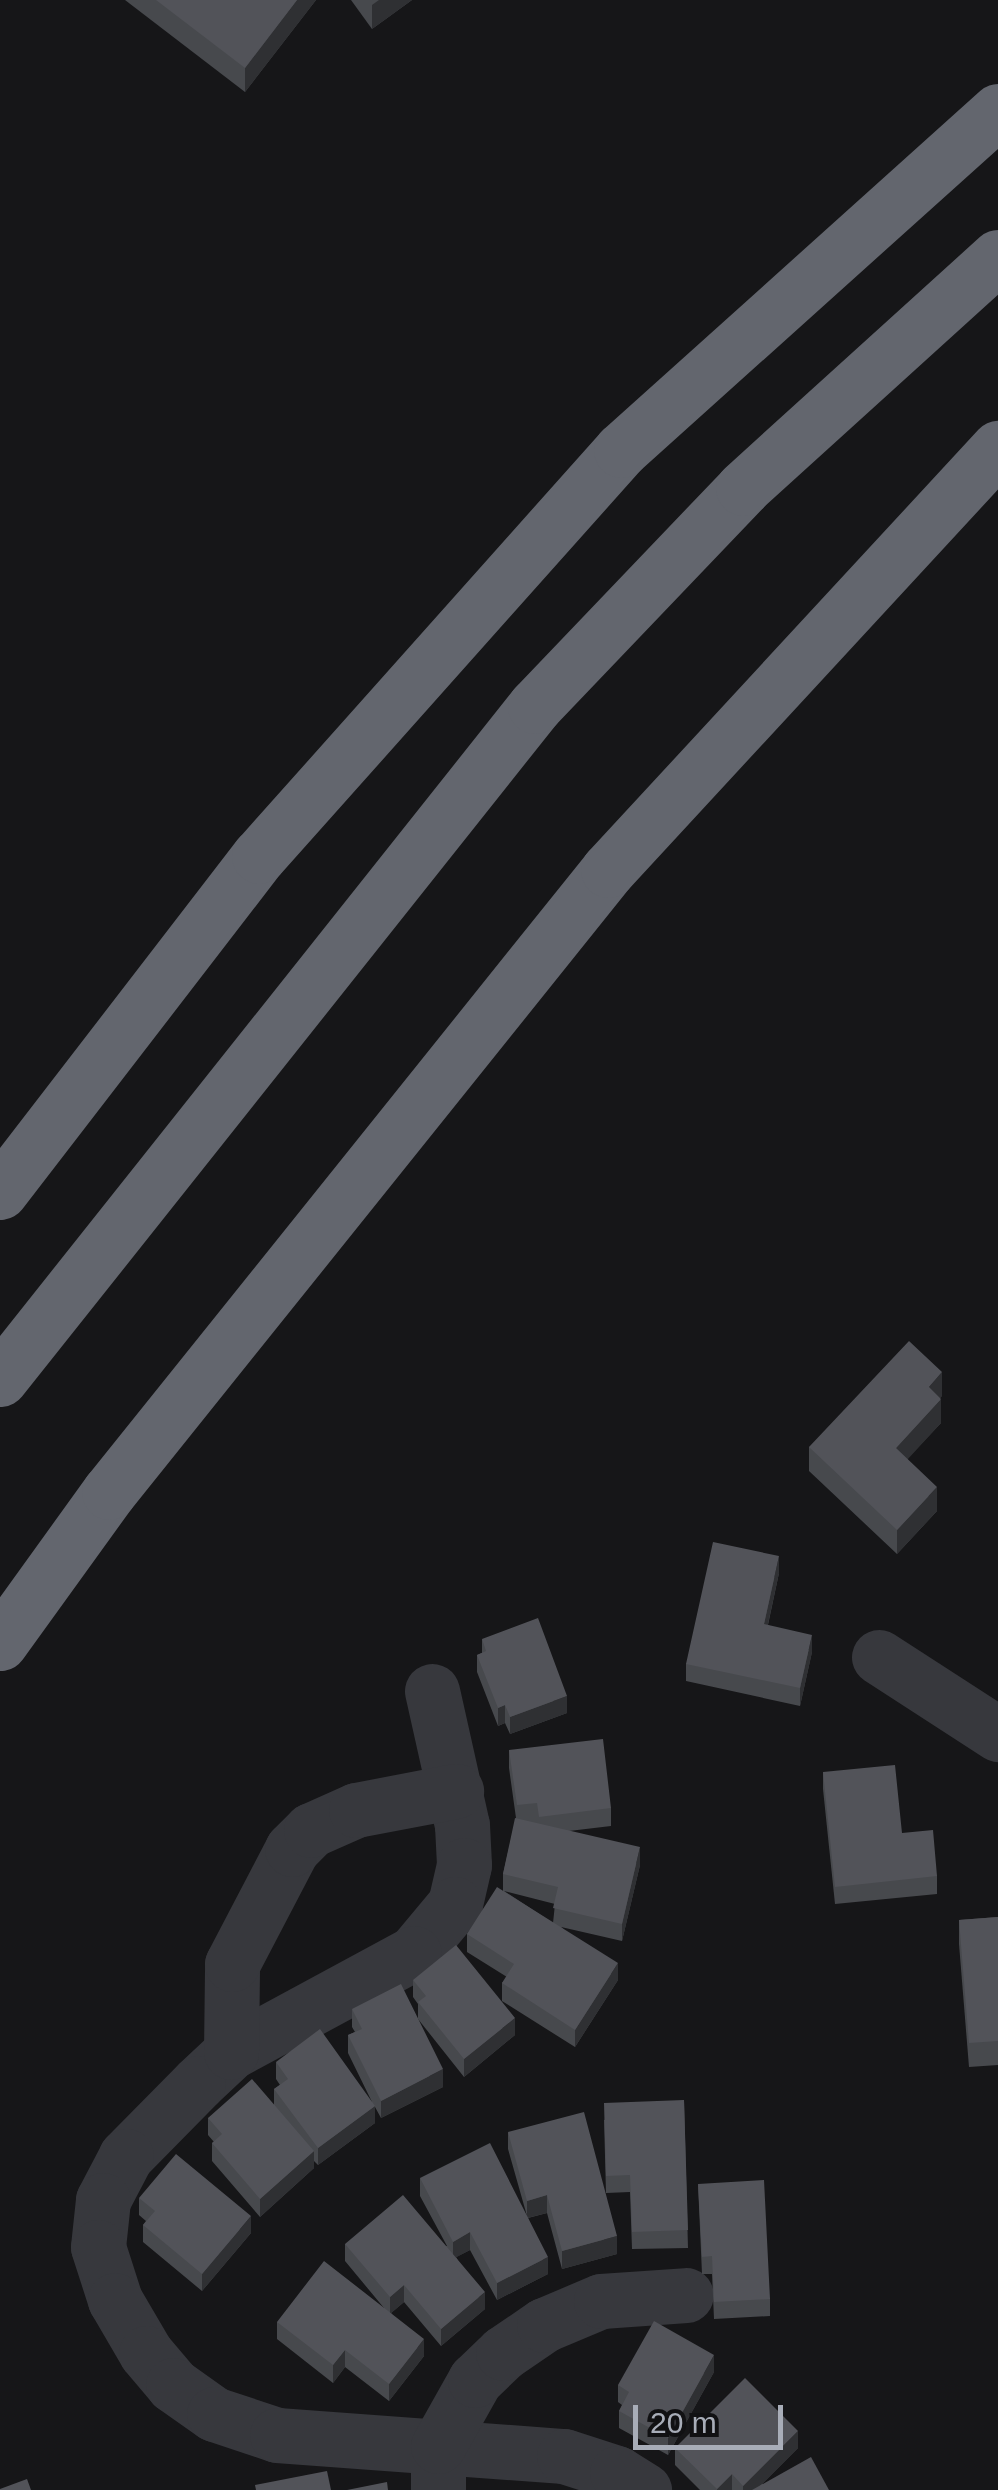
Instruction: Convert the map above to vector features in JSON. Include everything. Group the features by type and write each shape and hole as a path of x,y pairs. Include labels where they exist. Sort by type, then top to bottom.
{"highway":[{"path":"0,1192 258,856 621,450 998,111"},
{"path":"0,1380 535,706 743,488 998,256"},
{"path":"0,1642 109,1492 608,870 998,448"}],"street":[{"path":"879,1656 998,1734"},
{"path":"432,1691 456,1790 464,1866 455,1904 414,1954 231,2052 126,2156 103,2200 98,2248 115,2300 174,2385 214,2414 277,2436 438,2468 564,2456 618,2473 644,2490"},
{"path":"231,2052 232,1964 292,1849 312,1830 356,1810 456,1790"},
{"path":"438,2468 475,2380 544,2324 601,2301 686,2294"}],"building":[{"path":"156,0 297,0 245,68"},
{"path":"909,1341 942,1372 929,1387 941,1399 896,1448 937,1487 897,1530 809,1447"},
{"path":"713,1542 779,1556 764,1624 812,1635 800,1688 686,1664"},
{"path":"538,1618 567,1696 510,1717 505,1705 498,1708 477,1655 486,1651 482,1639"},
{"path":"603,1739 611,1808 539,1817 537,1803 517,1805 509,1750"},
{"path":"895,1765 902,1833 933,1830 937,1876 835,1887 823,1772"},
{"path":"515,1818 640,1847 622,1924 553,1908 558,1887 503,1874"},
{"path":"497,1887 618,1963 575,2030 502,1983 514,1964 467,1934"},
{"path":"998,1917 998,2041 969,2043 959,1920"},
{"path":"456,1945 515,2018 464,2059 418,2002 426,1996 413,1980"},
{"path":"401,1984 443,2069 381,2101 348,2035 362,2029 352,2009"},
{"path":"320,2029 375,2106 318,2148 274,2089 288,2079 276,2062"},
{"path":"252,2079 314,2151 260,2199 212,2143 222,2134 208,2118"},
{"path":"684,2100 688,2230 632,2232 630,2175 606,2176 604,2103"},
{"path":"584,2112 617,2236 562,2251 547,2195 527,2201 508,2132"},
{"path":"490,2143 548,2257 497,2283 470,2232 453,2242 420,2178"},
{"path":"176,2154 251,2216 202,2274 143,2225 155,2211 139,2198"},
{"path":"764,2180 770,2299 714,2302 712,2256 702,2257 698,2184"},
{"path":"403,2195 485,2292 441,2329 404,2285 390,2297 345,2244"},
{"path":"324,2261 424,2339 389,2384 345,2350 333,2365 277,2322"},
{"path":"654,2321 714,2355 668,2438 619,2411 629,2392 618,2385"},
{"path":"745,2378 798,2431 743,2486 732,2474 717,2489 675,2448"},
{"path":"811,2457 829,2490 752,2490"},
{"path":"327,2471 331,2490 256,2490 255,2485"},
{"path":"27,2479 31,2490 0,2490 0,2489"},
{"path":"387,2482 388,2490 347,2490"}]}
